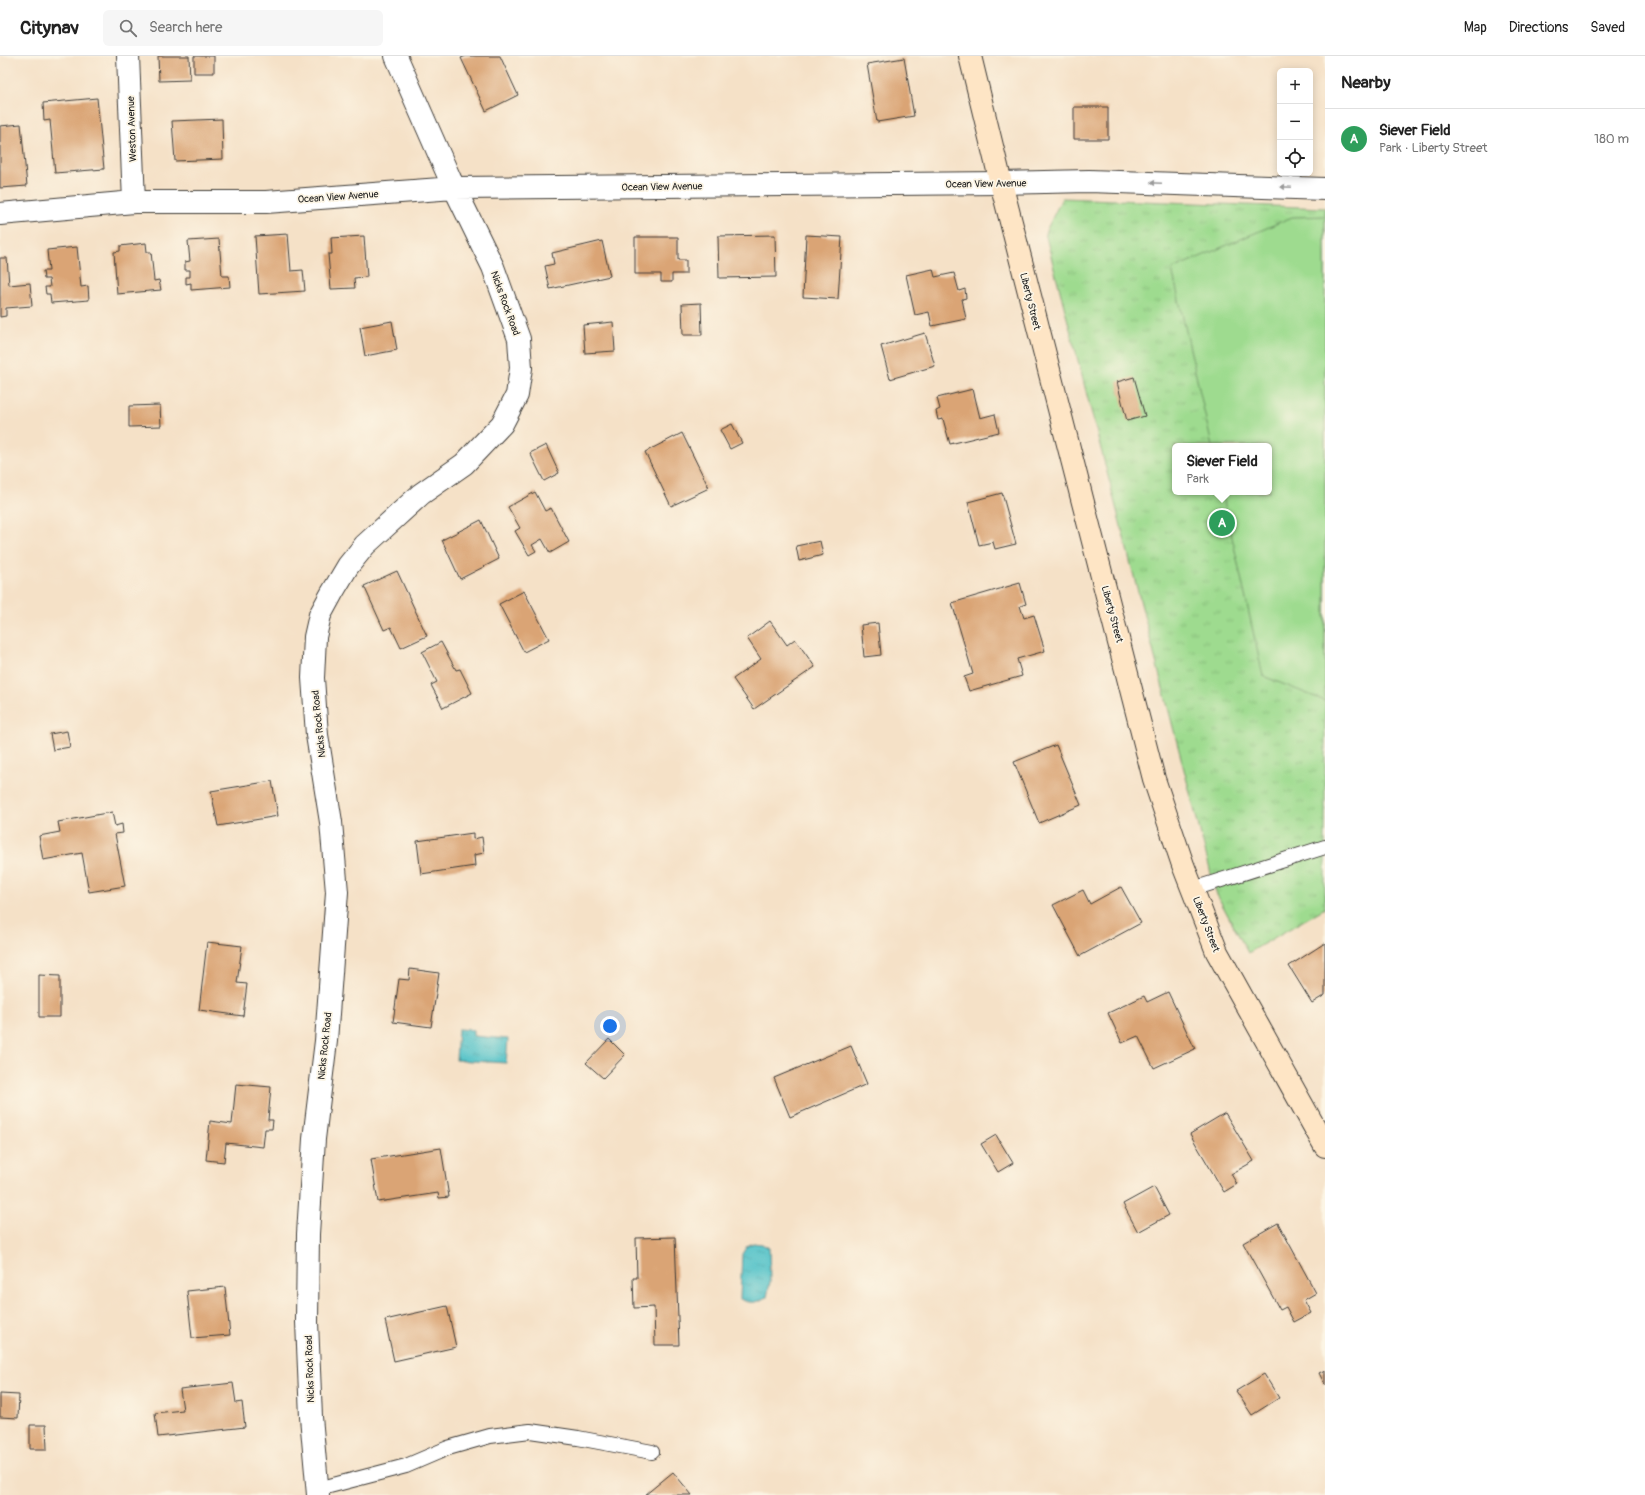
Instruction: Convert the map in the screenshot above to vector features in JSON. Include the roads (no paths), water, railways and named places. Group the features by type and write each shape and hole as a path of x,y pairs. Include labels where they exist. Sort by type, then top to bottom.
{"street":[{"name":"Weston Avenue","path":"128,56 134,202"},
{"name":"Nicks Rock Road","path":"318,1492 311,1417 307,1322 308,1234 314,1139 326,1041 337,892 331,822 318,735 313,678 315,637 320,615 348,566 365,545 421,494 464,464 502,424 517,395 521,368 519,339 493,267 454,188 396,56"},
{"name":"Liberty Street","path":"970,56 1001,183 1154,779 1217,952 1325,1146"},
{"name":"Ocean View Avenue","path":"0,214 134,202 266,202 454,188 1089,181 1325,189"}],"lane":[{"path":"1193,889 1325,847"},
{"path":"318,1492 406,1466 448,1448 490,1436 530,1431 578,1438 652,1452"}],"water":[{"path":"458,1029 473,1030 473,1036 508,1039 506,1063 456,1060"},
{"path":"753,1243 762,1244 769,1248 770,1282 767,1297 757,1302 747,1302 740,1299 742,1254 747,1246"}],"place":[{"name":"Siever Field","path":"1222,523"}]}
